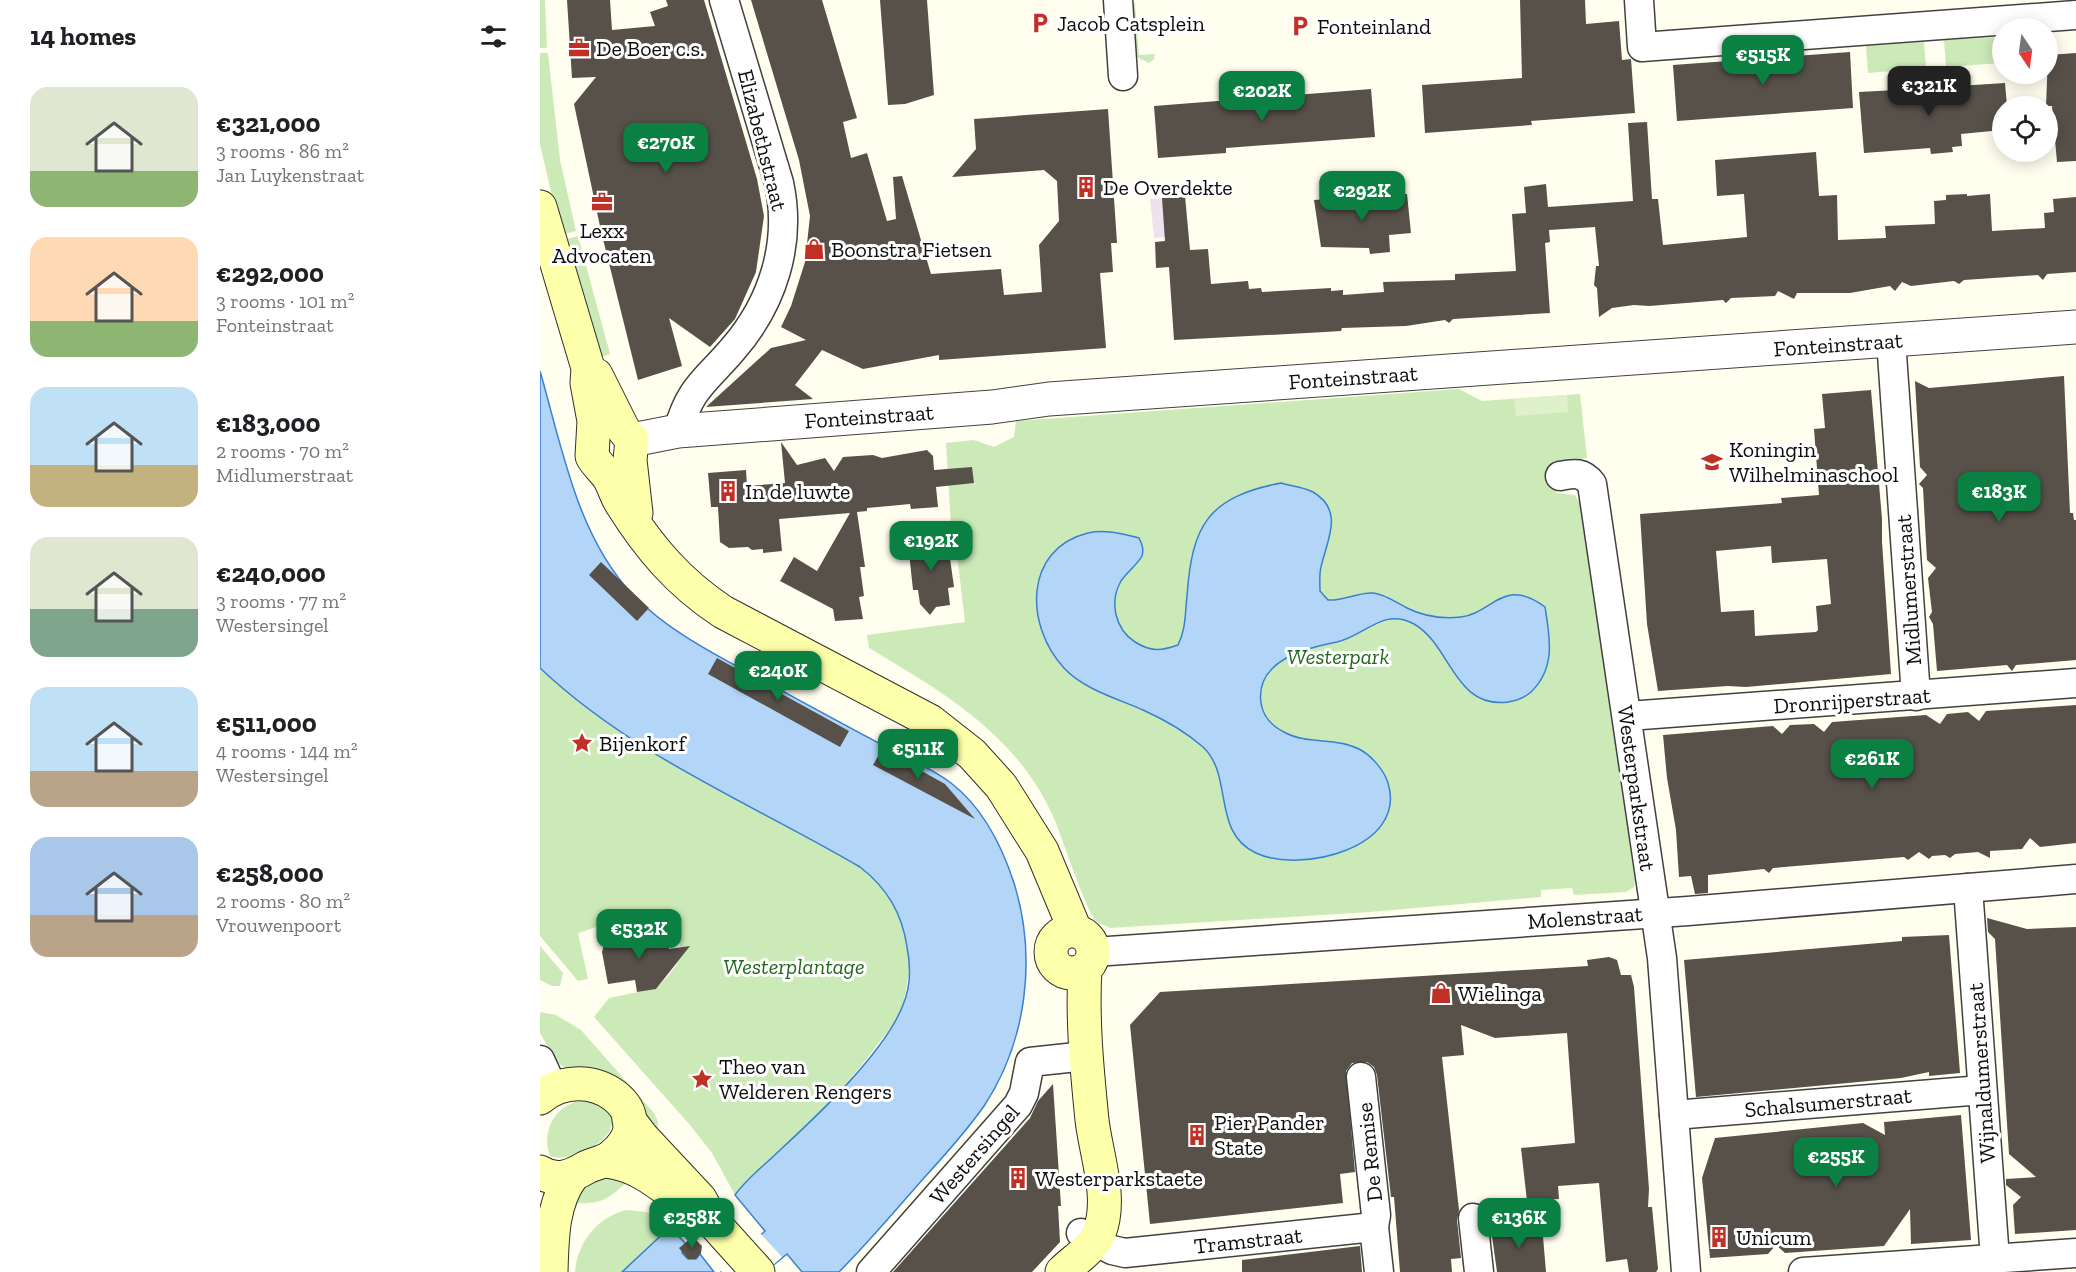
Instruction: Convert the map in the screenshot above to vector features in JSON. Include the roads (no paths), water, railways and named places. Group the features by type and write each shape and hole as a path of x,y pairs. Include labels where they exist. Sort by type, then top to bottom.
{"main road":[{"path":"540,207 588,368 600,379 637,527 672,573 715,607 930,721 950,735 994,777 1042,851 1074,952 1081,1057 1104,1195 1103,1215 1088,1236 1078,1260 1063,1271"},
{"path":"544,1082 581,1083 612,1092 626,1107 629,1119 642,1137 700,1199 712,1221"},
{"path":"540,1172 552,1177 573,1176 606,1161 625,1142 629,1119"},
{"path":"606,1161 625,1164 641,1170 712,1221 749,1262"},
{"path":"551,1272 557,1206 561,1190 573,1176"}],"street":[{"name":"Elizabethstraat","path":"680,422 697,386 731,352 757,319 778,266 783,233 783,207 779,183 724,0"},
{"path":"1118,0 1123,76"},
{"path":"1639,0 1642,46 2076,15"},
{"name":"Fonteinstraat","path":"616,447 680,422 1365,375 1494,369 2076,327"},
{"name":"Midlumerstraat","path":"1891,340 1916,696"},
{"name":"Westerparkstraat","path":"1560,476 1575,473 1587,477 1592,484 1662,958 1686,1272"},
{"name":"Dronrijperstraat","path":"1628,716 2076,683"},
{"name":"Molenstraat","path":"1074,952 1654,913 2076,879"},
{"name":"Wijnaldumerstraat","path":"1968,888 1995,1259"},
{"name":"Westersingel","path":"871,1272 1018,1106 1030,1062 1081,1057"},
{"name":"De Remise","path":"1361,1077 1376,1215 1374,1227"},
{"name":"Schalsumerstraat","path":"1674,1115 1983,1090"},
{"path":"1473,1218 1479,1272"},
{"path":"1374,1227 1379,1272"},
{"name":"Tramstraat","path":"1088,1236 1112,1250 1125,1252 1374,1227"},
{"path":"1803,1272 2076,1253"}],"water":[{"path":"540,371 564,460 585,518 614,572 633,595 662,621 694,642 951,783 972,804 990,828 1014,883 1025,940 1024,998 1010,1054 999,1081 984,1106 962,1134 839,1272 802,1272 787,1254 765,1272 721,1272 765,1231 735,1195 849,1082 866,1063 894,1023 906,998 910,976 905,935 892,902 870,875 860,867 653,753 576,699 540,668"},
{"path":"1281,483 1313,492 1329,508 1330,536 1320,579 1320,591 1328,600 1373,593 1420,613 1454,618 1472,614 1509,595 1519,595 1531,598 1545,607 1549,641 1548,663 1539,683 1526,696 1508,702 1490,702 1476,696 1464,686 1437,646 1426,634 1414,624 1403,620 1393,619 1374,624 1347,639 1297,653 1274,667 1266,677 1261,689 1262,708 1272,724 1293,736 1341,743 1359,749 1376,763 1388,783 1390,806 1382,824 1367,839 1346,850 1322,857 1298,860 1275,859 1256,853 1242,844 1233,832 1228,818 1218,773 1203,747 1167,722 1091,688 1072,675 1051,651 1042,631 1037,611 1037,591 1042,572 1051,555 1067,542 1094,532 1114,532 1133,536 1139,538 1143,553 1117,589 1115,606 1119,623 1128,637 1146,648 1161,649 1178,645 1184,627 1189,571 1200,533 1208,518 1220,506 1236,497"},
{"path":"670,1227 685,1243 682,1253 688,1259 696,1259 700,1254 714,1272 622,1272"}],"place":[{"name":"Jacob Catsplein","path":"1040,23"},
{"name":"Fonteinland","path":"1300,26"},
{"name":"De Boer c.s.","path":"579,48"},
{"name":"De Overdekte","path":"1086,187"},
{"name":"Lexx Advocaten","path":"602,202"},
{"name":"Boonstra Fietsen","path":"814,249"},
{"name":"Koningin Wilhelminaschool","path":"1712,462"},
{"name":"In de luwte","path":"728,491"},
{"name":"Bijenkorf","path":"582,743"},
{"name":"Wielinga","path":"1441,993"},
{"name":"Theo van Welderen Rengers","path":"702,1079"},
{"name":"Pier Pander State","path":"1197,1135"},
{"name":"Westerparkstaete","path":"1018,1178"},
{"name":"Unicum","path":"1719,1237"}],"park label":[{"name":"Westerpark","path":"1338,656"},
{"name":"Westerplantage","path":"794,966"}]}
